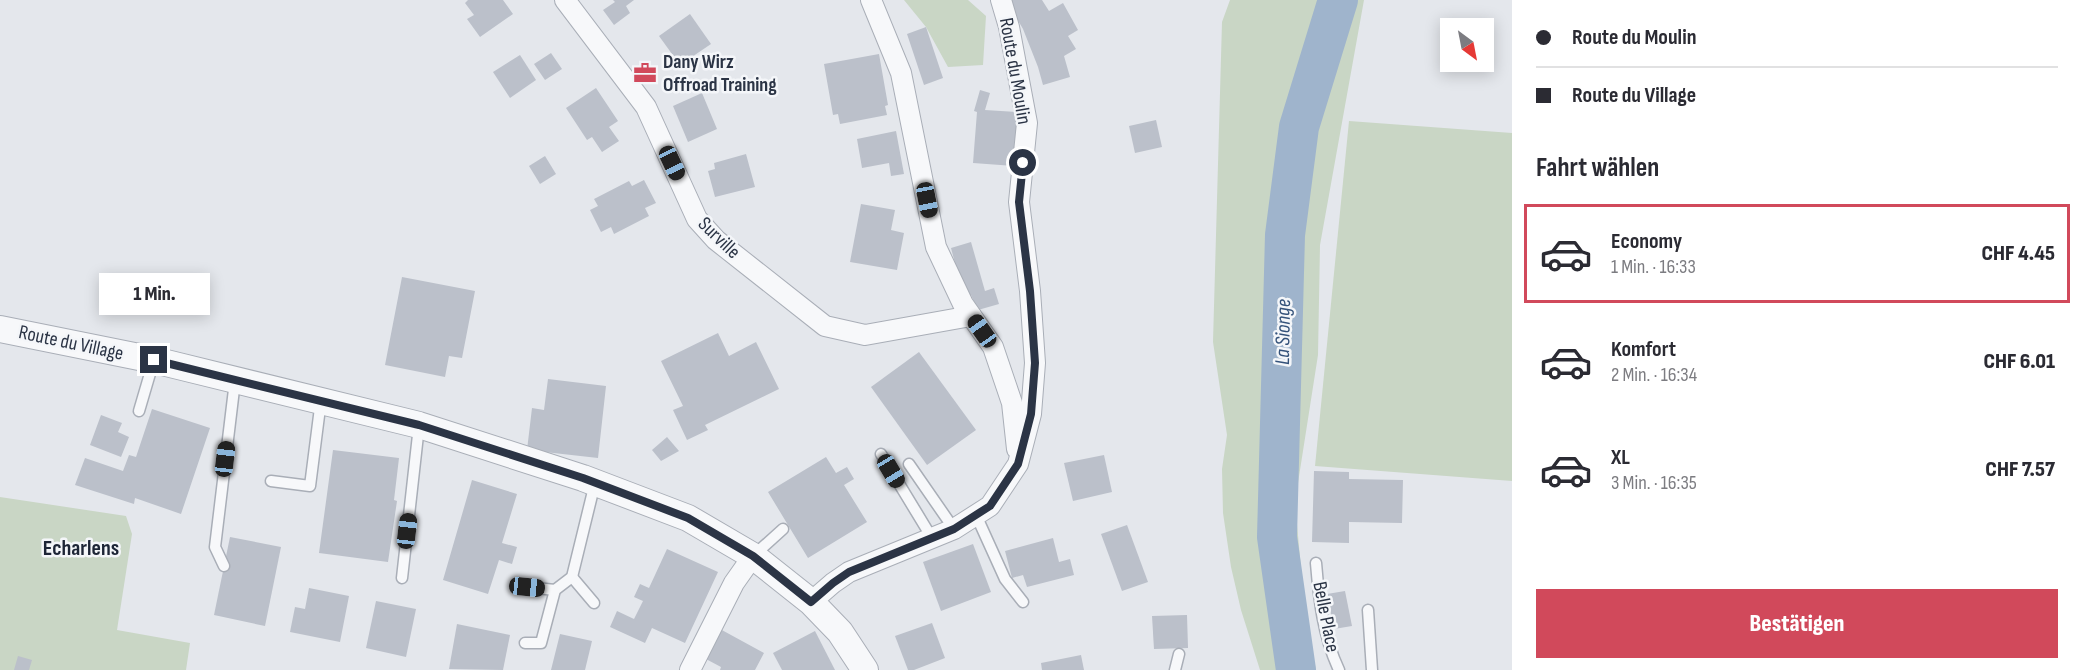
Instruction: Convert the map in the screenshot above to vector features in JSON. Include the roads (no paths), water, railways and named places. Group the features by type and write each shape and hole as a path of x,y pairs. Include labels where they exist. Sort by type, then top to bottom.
{"street":[{"name":"Surville","path":"565,0 646,107 697,219 716,240 825,326 865,334 971,316"},
{"path":"811,602 849,572 954,529 990,506 1018,464 1012,403 993,347 963,304 936,247 902,73 871,0"},
{"name":"Route du Moulin","path":"1001,0 1009,27 1027,123 1019,202 1030,291 1035,363 1031,414 1018,464"},
{"name":"Route du Village","path":"0,328 154,360 419,425 595,482 688,518 753,556 811,602 840,632 864,670"},
{"path":"690,670 734,583 753,556"}],"lane":[{"path":"139,411 154,360"},
{"path":"224,566 215,548 236,380"},
{"path":"271,481 310,486 321,400"},
{"path":"402,578 419,425"},
{"path":"881,454 932,538"},
{"path":"909,464 954,529"},
{"path":"525,643 541,643 555,590 572,577 595,482"},
{"path":"976,515 1005,579 1023,602"},
{"path":"753,556 783,529"},
{"name":"Belle Place","path":"1316,563 1322,620 1339,670"},
{"path":"572,577 594,603"},
{"path":"527,587 555,590"},
{"path":"1368,610 1372,670"},
{"path":"1174,670 1179,654"}],"waterway":[{"name":"La Sionge","path":"1296,670 1277,537 1285,235 1299,127 1338,0"}],"place":[{"name":"Dany Wirz Offroad Training","path":"645,73"}],"district":[{"name":"Echarlens","path":"81,548"}]}
